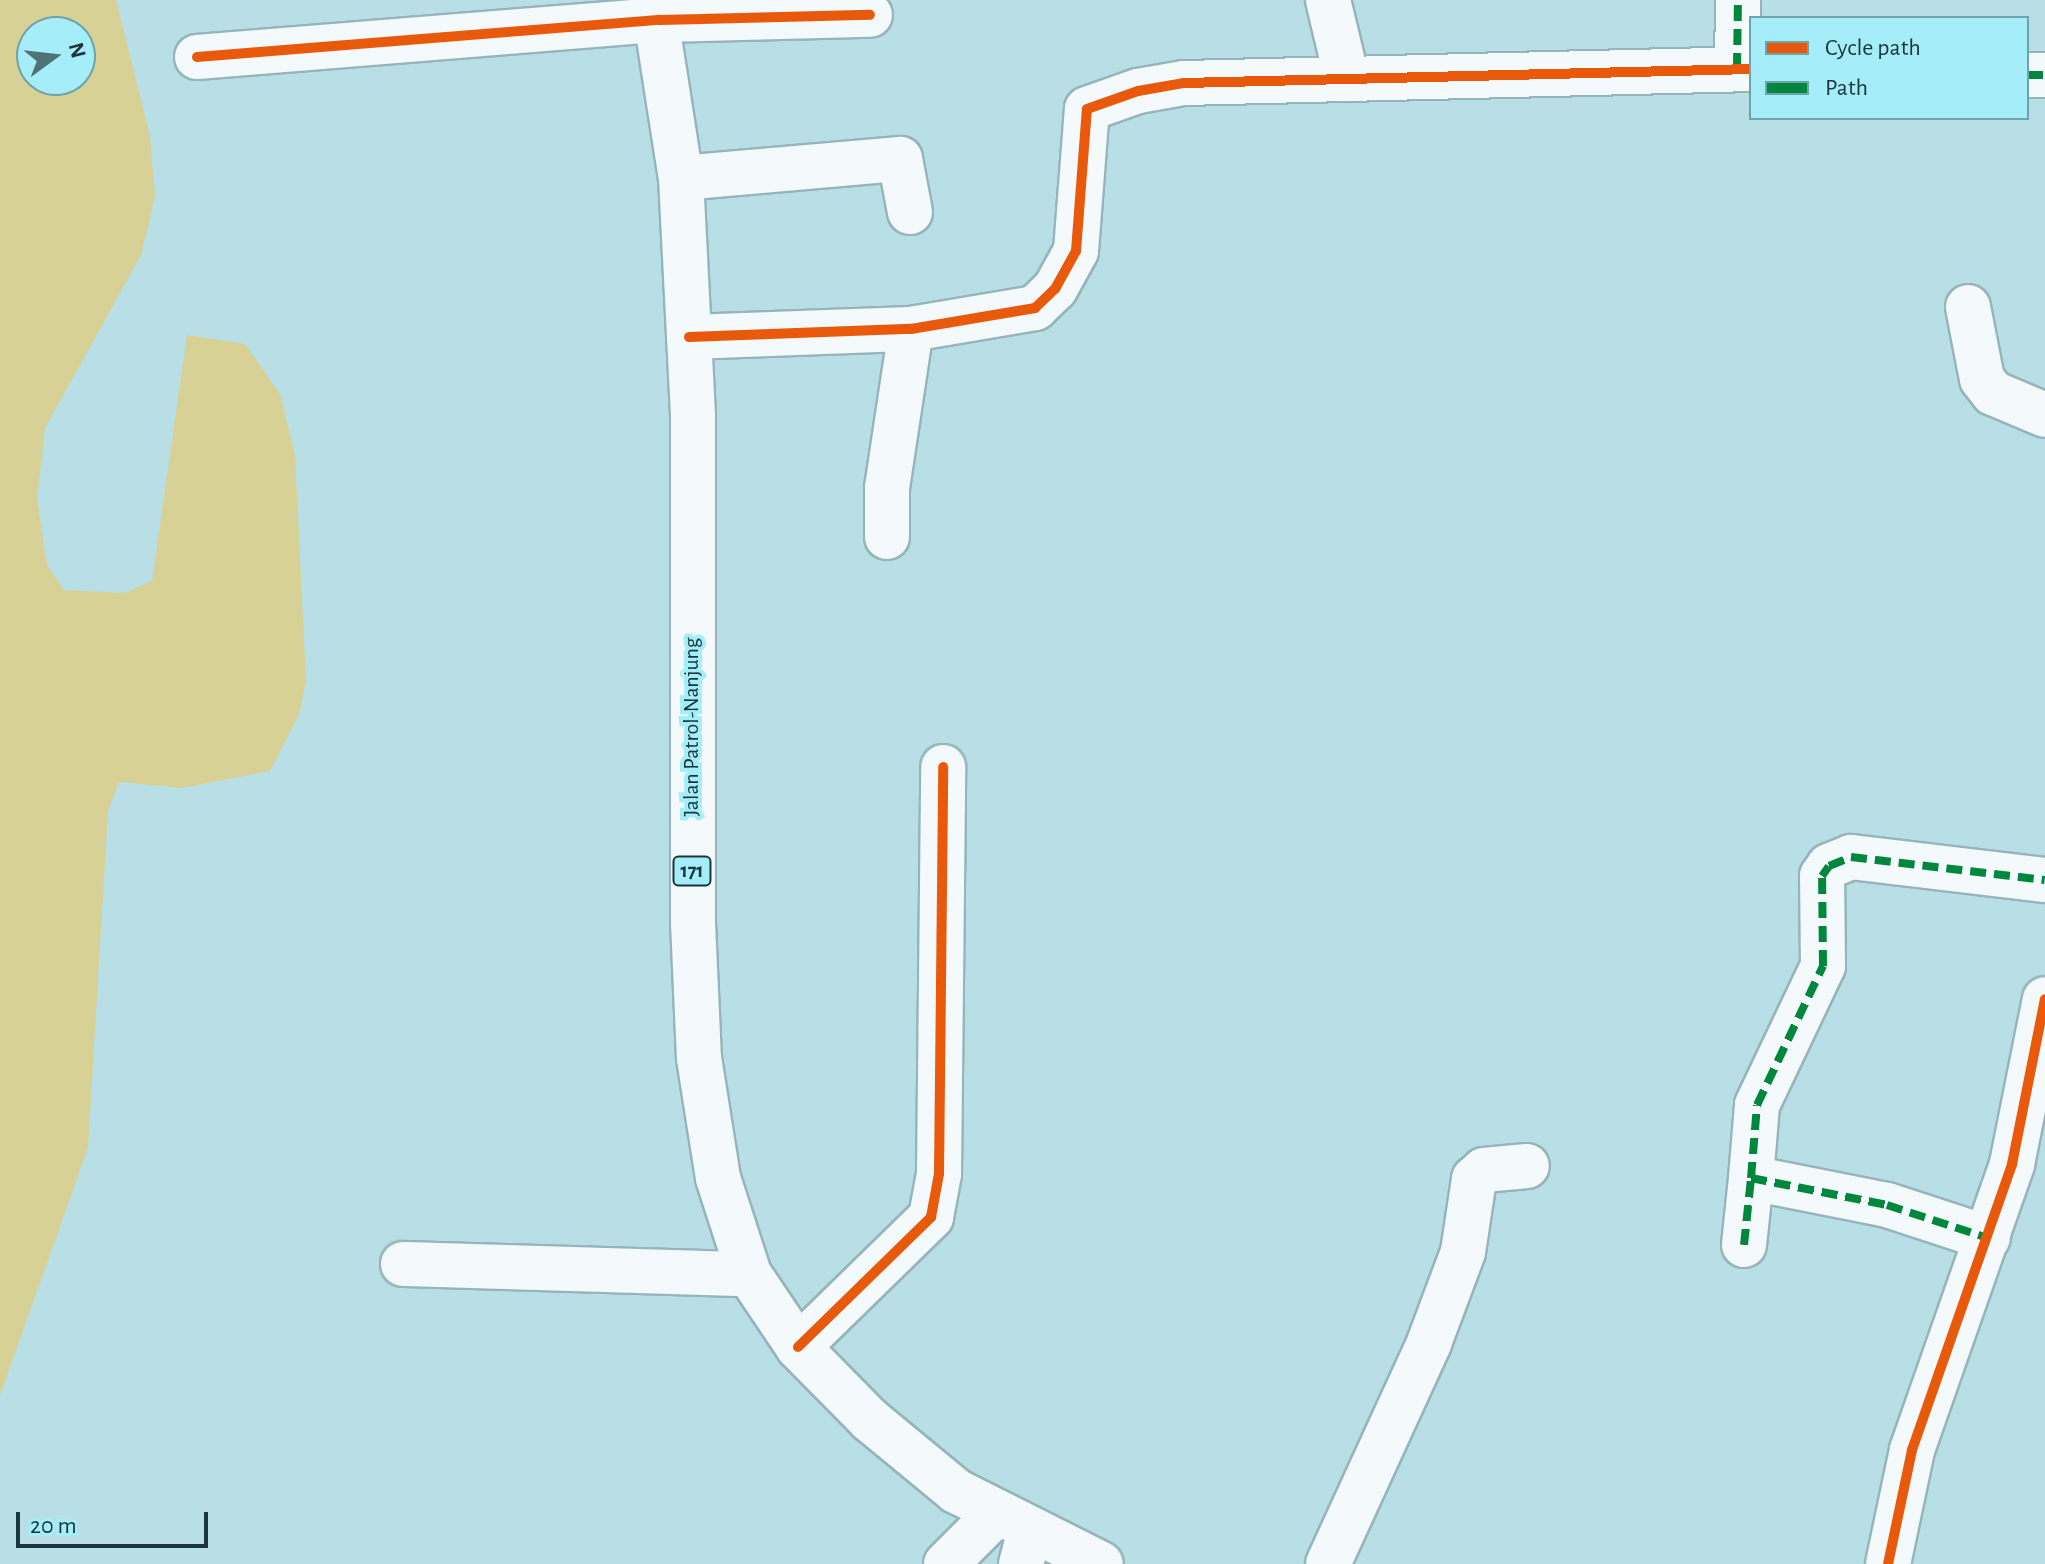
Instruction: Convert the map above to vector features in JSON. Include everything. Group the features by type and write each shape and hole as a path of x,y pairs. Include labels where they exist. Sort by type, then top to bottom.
{"street":[{"path":"1328,0 1347,79"},
{"path":"689,337 911,329 1035,308 1055,289 1076,251 1087,109 1184,83 1744,69 1738,0"},
{"path":"197,57 656,10 870,15"},
{"name":"Jalan Patrol-Nanjung","path":"656,10 681,178 689,337 699,1058 718,1178 749,1274 798,1347 870,1420 1016,1536 1101,1564"},
{"path":"681,178 900,159 910,212"},
{"path":"1968,307 1982,379 1993,393 2045,415"},
{"path":"887,537 887,488 911,329"},
{"path":"798,1347 931,1217 939,1174 943,767"},
{"path":"1744,1245 1757,1105 1823,966 1822,876 1829,866 1851,857 2045,880"},
{"path":"1888,1564 1912,1450 2012,1164 2045,999"},
{"path":"1328,1564 1429,1343 1463,1252 1474,1179 1484,1170 1527,1166"},
{"path":"1751,1178 1887,1205 1988,1238"},
{"path":"403,1264 749,1274"},
{"path":"946,1564 1016,1536"}],"shaded area":[{"path":"0,0 116,0 150,136 155,196 141,255 45,428 37,498 47,565 64,590 125,593 152,581 187,335 245,344 280,394 295,455 306,680 300,712 270,771 182,788 119,782 108,811 88,1148 0,1395"}],"marked path":[{"path":"1737,69 1738,0"},
{"path":"2029,75 2045,75"},
{"path":"1751,1178 1757,1105 1823,966 1822,876 1829,866 1851,857 2045,880"},
{"path":"1744,1245 1751,1178 1887,1205 1988,1238"}],"cycle path":[{"path":"197,57 659,20 870,15"},
{"path":"689,337 911,329 1035,308 1055,289 1076,251 1087,109 1138,91 1184,83 1749,69"},
{"path":"798,1347 931,1217 939,1174 943,767"},
{"path":"1888,1564 1912,1450 2012,1164 2045,999"}]}
